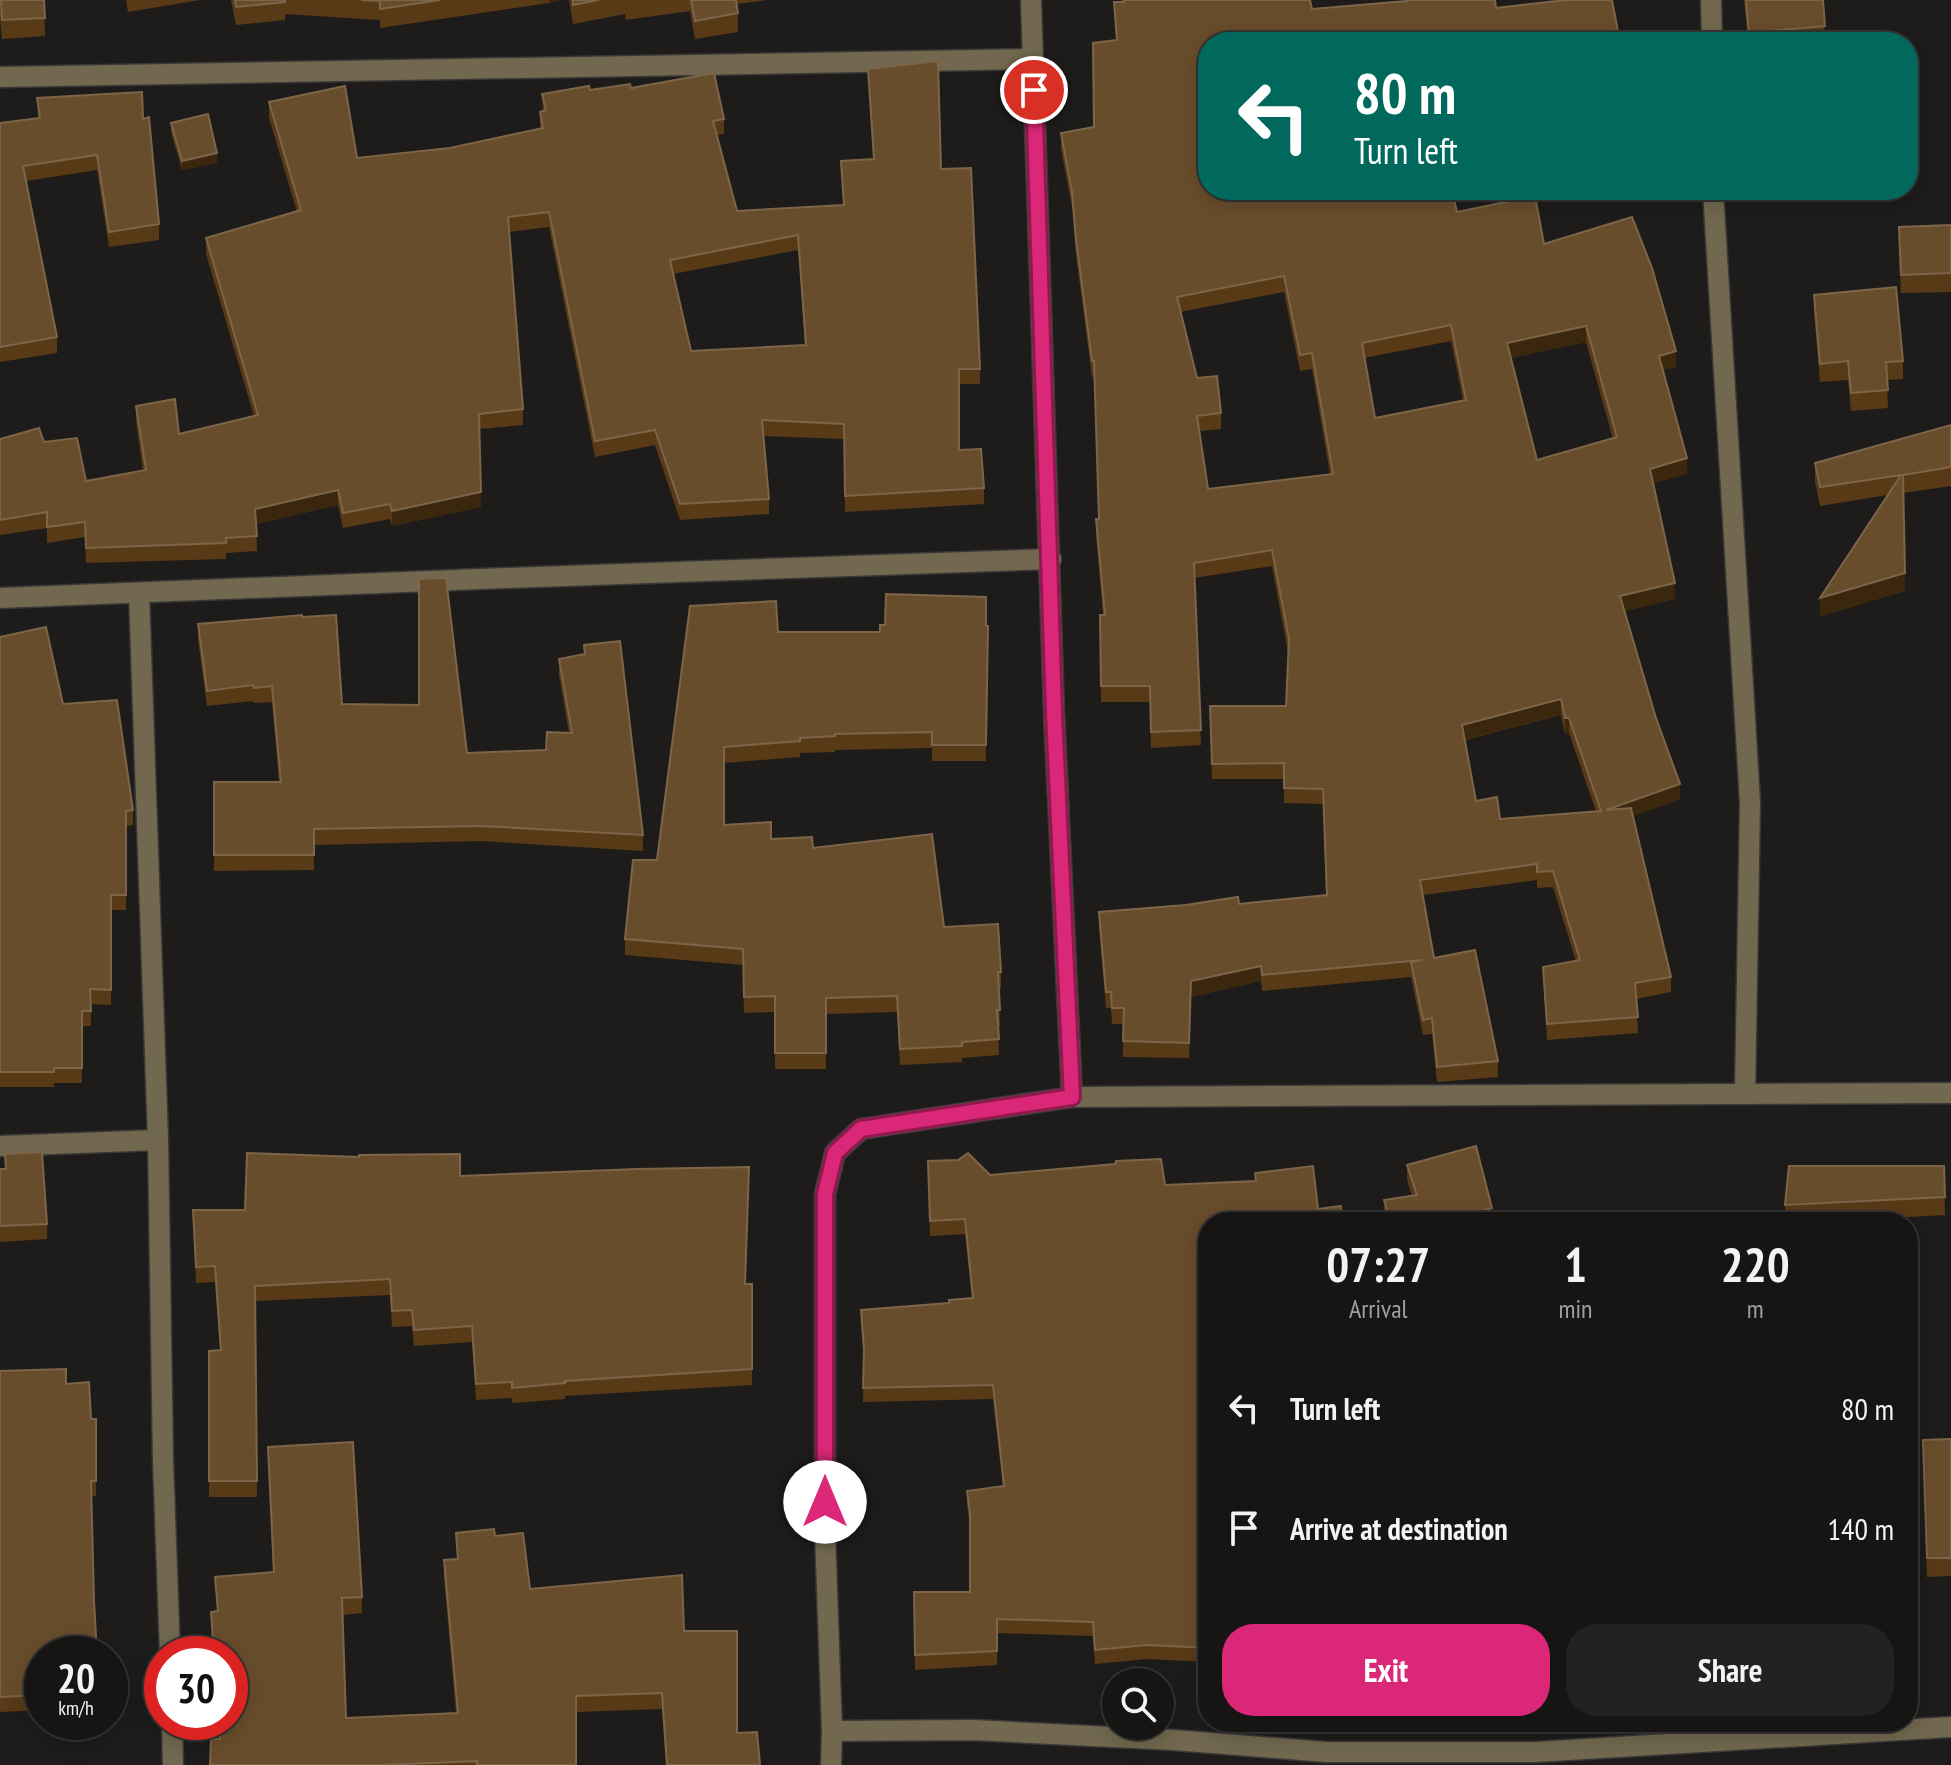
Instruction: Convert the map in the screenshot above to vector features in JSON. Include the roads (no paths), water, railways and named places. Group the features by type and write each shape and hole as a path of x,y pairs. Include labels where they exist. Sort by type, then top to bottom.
{"street":[{"path":"1031,0 1054,713 1072,1097"},
{"path":"1711,0 1712,32"},
{"path":"0,77 1033,59"},
{"path":"1714,200 1750,802 1745,1094"},
{"path":"0,598 1051,559"},
{"path":"139,593 158,1140 169,1636"},
{"path":"831,1765 825,1533 825,1194 835,1153 861,1129 1072,1097 1951,1093"},
{"path":"0,1146 158,1140"},
{"path":"1918,1729 1951,1727"},
{"path":"832,1731 973,1730 1173,1740 1327,1752 1535,1752 1868,1732"},
{"path":"172,1740 173,1765"}]}
